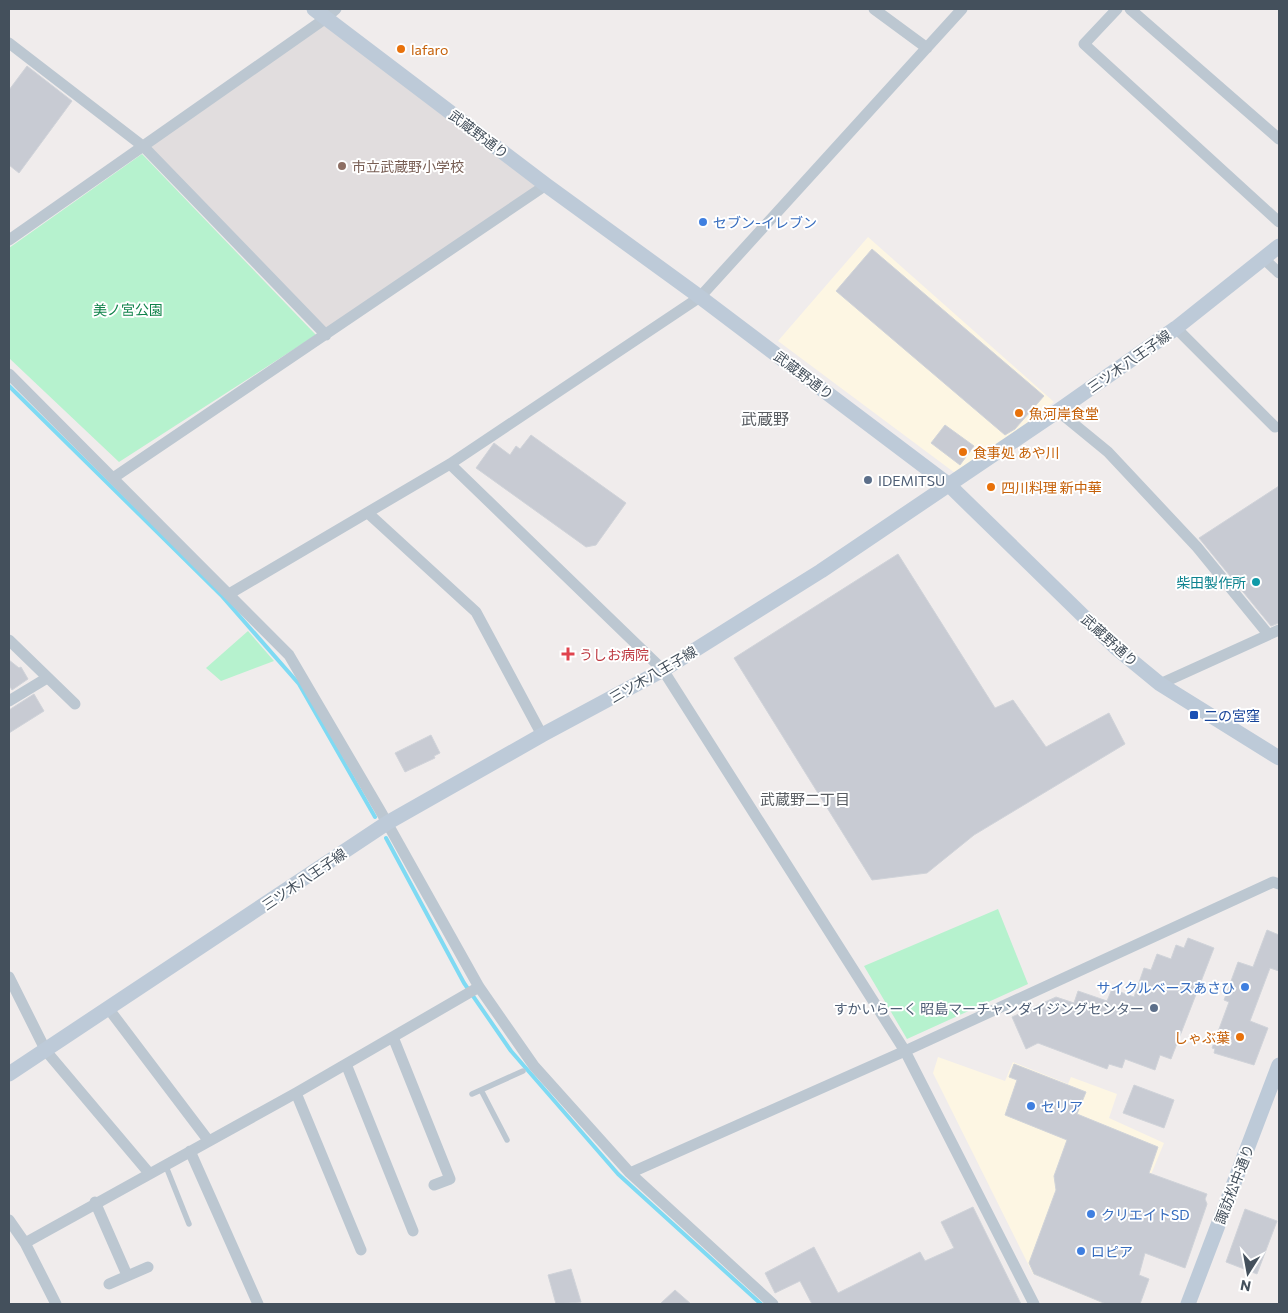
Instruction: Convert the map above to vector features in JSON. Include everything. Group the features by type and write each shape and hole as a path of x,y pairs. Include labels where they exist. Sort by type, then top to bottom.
{"main road":[{"name":"武蔵野通り","path":"314,9 331,14 546,185 700,297 949,485 1115,647 1160,684 1279,758"},
{"name":"三ツ木八王子線","path":"9,1074 387,823 542,735 663,670 821,571 1058,411 1176,328 1279,246"},
{"name":"諏訪松中通り","path":"1188,1304 1279,1064"}],"street":[{"path":"874,9 927,48"},
{"path":"229,594 369,514 450,464 700,297 962,9"},
{"path":"1117,9 1084,44 1279,222"},
{"path":"1130,9 1279,139"},
{"path":"9,240 331,14"},
{"path":"9,43 144,147 326,335"},
{"path":"113,478 546,185"},
{"path":"1263,258 1279,273"},
{"path":"1176,328 1275,427"},
{"path":"9,374 289,655 387,823 477,988 529,1068 630,1173 773,1304"},
{"path":"1058,411 1108,452 1274,632 1160,684"},
{"path":"450,464 663,670 905,1051 1034,1304"},
{"path":"369,514 476,612 542,735"},
{"path":"9,640 75,704"},
{"path":"9,701 47,678"},
{"path":"630,1173 905,1051 1273,882 1279,884"},
{"path":"9,977 46,1051 149,1173"},
{"path":"25,1243 95,1202 296,1093 477,988"},
{"path":"108,1008 208,1140"},
{"path":"393,1037 450,1179 434,1185"},
{"path":"346,1064 412,1231"},
{"path":"296,1093 361,1250"},
{"path":"190,1151 258,1304"},
{"path":"95,1202 127,1275"},
{"path":"9,1220 25,1243 56,1304"},
{"path":"109,1284 148,1266"}],"lane":[{"path":"472,1094 529,1068"},
{"path":"481,1090 507,1140"},
{"path":"165,1164 189,1224"}],"shaded area":[{"name":"市立武蔵野小学校","path":"326,18 546,185 326,335 144,147"},
{"path":"868,237 1054,402 1010,436 955,473 778,341"},
{"path":"938,1057 1005,1081 1013,1062 1068,1084 1071,1077 1117,1094 1109,1118 1164,1143 1121,1247 1133,1251 1113,1304 1105,1304 1033,1274 933,1073"}],"green space":[{"name":"美ノ宮公園","path":"142,154 316,335 119,462 9,358 9,248"},
{"path":"248,631 274,661 221,681 206,668"},
{"path":"998,909 1028,984 907,1039 864,966"}],"building":[{"path":"27,66 72,101 19,173 9,165 9,90"},
{"path":"872,249 1044,396 1015,429 1005,435 836,291"},
{"path":"945,425 974,446 960,465 931,443"},
{"path":"531,435 626,503 596,545 586,547 476,468 494,443 510,455 516,446 520,449"},
{"name":"柴田製作所","path":"1279,486 1279,623 1271,626 1199,538"},
{"path":"898,554 995,708 1013,700 1046,747 1109,713 1125,744 974,835 927,873 872,880 734,658"},
{"path":"9,660 19,668 21,667 28,679 12,690 9,685"},
{"path":"34,694 44,711 9,733 9,710"},
{"path":"431,735 440,753 434,756 435,758 405,772 395,753"},
{"path":"1267,930 1279,935 1279,971 1270,968 1250,1021 1268,1028 1254,1065 1214,1053 1215,1049 1212,1048 1229,1002 1224,1000 1238,962 1253,967"},
{"path":"1188,938 1214,948 1171,1059 1160,1055 1155,1070 1125,1059 1122,1068 1109,1064 1107,1069 1038,1043 1026,1049 1012,1017 1056,997 1074,1003 1078,991 1107,1001 1112,989 1134,997 1144,968 1151,970 1157,954 1171,959 1176,945 1184,948"},
{"path":"1014,1064 1086,1092 1077,1114 1158,1147 1149,1173 1207,1194 1205,1199 1207,1204 1185,1268 1145,1253 1139,1275 1149,1279 1140,1304 1106,1304 1034,1274 1029,1263 1056,1190 1054,1176 1067,1140 1005,1115 1017,1080 1009,1077"},
{"path":"1134,1085 1174,1100 1164,1128 1123,1113"},
{"path":"973,1207 1021,1304 812,1304 800,1281 775,1293 765,1273 814,1247 838,1293 920,1252 925,1261 954,1248 941,1222"},
{"path":"1245,1209 1277,1221 1257,1274 1226,1262"},
{"path":"571,1269 581,1302 556,1304 548,1275"},
{"path":"675,1290 691,1304 660,1304"}],"waterway":[{"path":"9,386 221,595 299,684 375,817"},
{"path":"386,838 464,983 511,1051 618,1174 761,1304"}],"place":[{"name":"lafaro","path":"401,49"},
{"name":"市立武蔵野小学校","path":"342,166"},
{"name":"セブン-イレブン","path":"703,222"},
{"name":"魚河岸食堂","path":"1019,413"},
{"name":"食事処 あや川","path":"963,452"},
{"name":"IDEMITSU","path":"868,480"},
{"name":"四川料理 新中華","path":"991,487"},
{"name":"柴田製作所","path":"1256,582"},
{"name":"うしお病院","path":"568,654"},
{"name":"二の宮窪","path":"1194,715"},
{"name":"サイクルベースあさひ","path":"1245,987"},
{"name":"すかいらーく 昭島マーチャンダイジングセンター","path":"1154,1008"},
{"name":"しゃぶ葉","path":"1240,1037"},
{"name":"セリア","path":"1031,1106"},
{"name":"クリエイトSD","path":"1091,1214"},
{"name":"ロピア","path":"1081,1251"}],"district":[{"name":"武蔵野","path":"765,418"},
{"name":"武蔵野二丁目","path":"805,799"}]}
